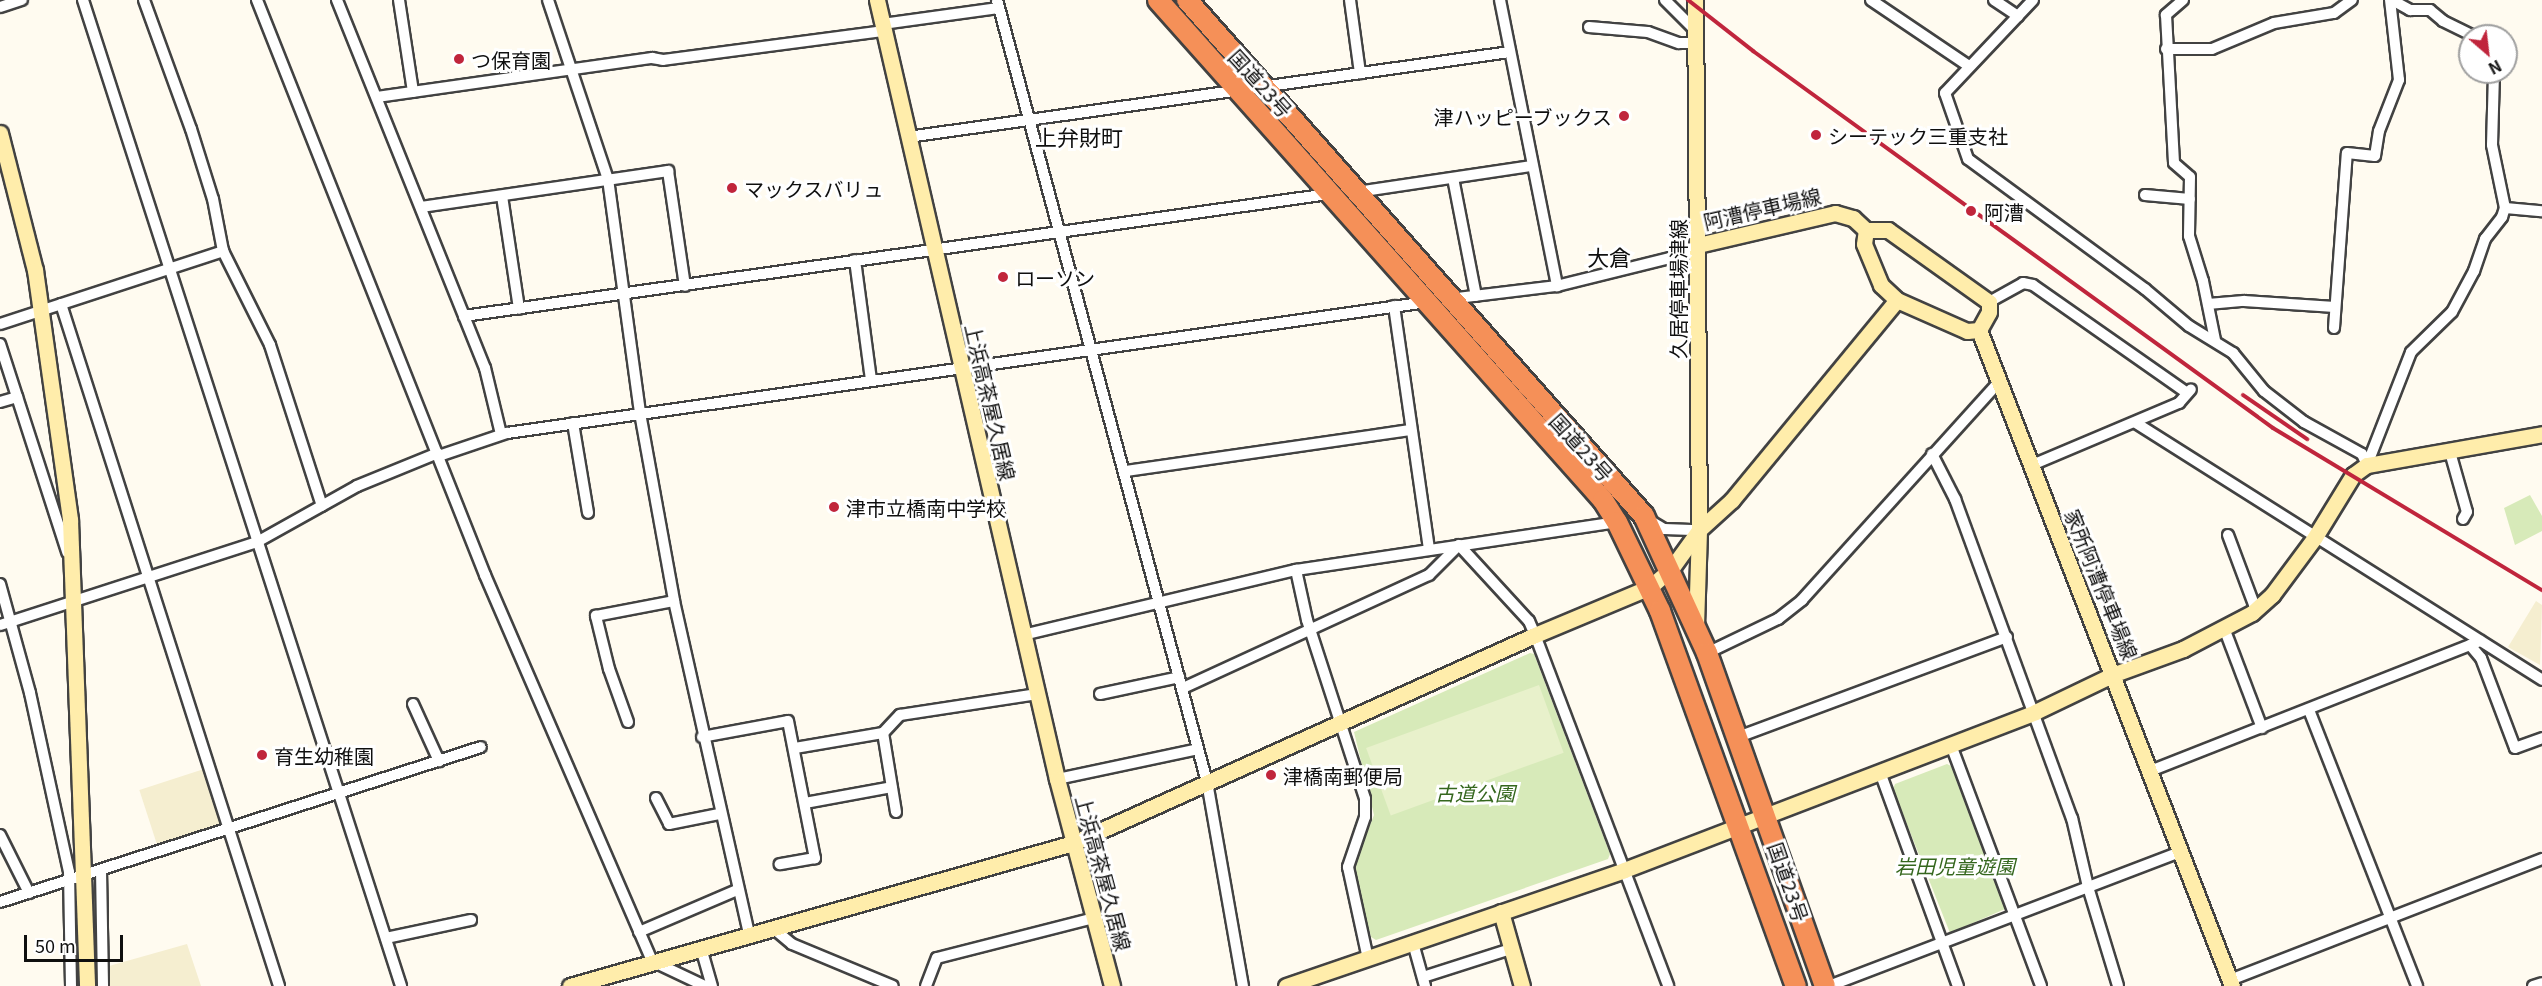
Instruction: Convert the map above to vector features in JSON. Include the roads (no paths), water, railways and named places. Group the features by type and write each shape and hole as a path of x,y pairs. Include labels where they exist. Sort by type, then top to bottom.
{"highway":[{"name":"国道23号","path":"1158,0 1603,500 1617,522 1650,588 1796,986"},
{"name":"国道23号","path":"1187,0 1644,516 1671,569 1707,652 1827,986"}],"street":[{"path":"0,7 22,0"},
{"path":"83,0 401,986"},
{"path":"144,0 207,179 223,251 270,345 322,506"},
{"path":"257,0 485,575 652,961 705,986"},
{"path":"337,0 485,368 501,434"},
{"path":"399,0 412,92"},
{"path":"548,0 608,179 640,413 674,601 719,814 749,936"},
{"name":"上浜高茶屋久居線","path":"877,0 1057,779 1112,986"},
{"path":"1350,0 1360,73"},
{"path":"1500,0 1557,286"},
{"path":"1589,27 1648,32 1679,44 1695,37 1665,0"},
{"name":"久居停車場津線","path":"1695,0 1699,530 1696,627"},
{"path":"1870,0 1969,66"},
{"path":"1995,0 2018,16"},
{"path":"2033,0 1945,93 1968,159 2145,289 2189,326 2233,352 2264,391 2304,422 2362,454 2367,465"},
{"path":"2183,0 2166,15 2166,49 2174,163 2190,177 2188,236 2208,304 2215,340"},
{"path":"2166,49 2212,49 2274,23 2334,13 2352,0"},
{"path":"2391,0 2410,10 2430,10 2443,21 2458,28"},
{"path":"2334,328 2347,153 2375,156 2379,131 2399,80 2391,0"},
{"path":"377,97 883,28 998,4 1126,471 1207,782 1243,986"},
{"path":"908,137 1510,52"},
{"path":"2367,465 2411,352 2452,312 2474,270 2485,239 2505,208 2492,145 2494,84"},
{"path":"0,133 41,311 58,417 75,601 86,875 87,986"},
{"path":"1357,192 1532,166"},
{"path":"420,207 668,171 685,286"},
{"path":"1453,178 1476,296"},
{"path":"464,316 1329,194"},
{"path":"2145,195 2190,198"},
{"path":"502,196 519,309"},
{"path":"2505,208 2542,211"},
{"name":"阿漕停車場線","path":"1698,248 1835,213 1853,218 1866,230"},
{"path":"1866,230 1887,230 1989,302 1989,312 1979,330 1967,331 1897,300 1881,285 1864,244 1866,230"},
{"path":"0,625 257,542 357,486 501,434 1394,306 1557,286 1698,248"},
{"path":"0,324 223,251"},
{"path":"855,260 871,380"},
{"path":"1989,302 2023,283 2033,285 2189,391 2179,403 2032,465"},
{"path":"570,986 1073,843 1535,634 1650,588 1671,569 1699,530 1732,500 1897,300"},
{"path":"2208,304 2244,301 2335,308"},
{"path":"61,304 279,986"},
{"path":"1394,306 1410,430 1430,549"},
{"name":"家所阿漕停車場線","path":"1979,330 2112,675 2183,649 2256,610 2315,537 2353,475 2367,465"},
{"path":"0,344 73,572"},
{"path":"1707,652 1778,619 1802,600 1932,453 2000,381"},
{"path":"0,402 17,397"},
{"path":"573,423 588,513"},
{"path":"2136,423 2315,537 2475,643 2542,680"},
{"path":"1126,471 1410,430"},
{"path":"2367,465 2542,434"},
{"path":"2450,452 2467,512 2463,519"},
{"path":"1932,453 1955,499 2072,818 2088,887 2118,986"},
{"path":"1644,516 1664,529 1699,530"},
{"path":"1023,635 1161,604 1296,570 1617,522"},
{"path":"2228,535 2256,610"},
{"path":"1100,694 1181,682 1312,628 1429,575 1460,545"},
{"path":"1460,545 1529,621 1668,986"},
{"path":"1296,570 1340,724 1365,799 1365,817 1348,867 1368,958"},
{"path":"0,584 12,621 69,880 71,986"},
{"path":"628,722 609,669 596,616 674,601"},
{"path":"2223,628 2262,728"},
{"path":"1738,737 2007,637"},
{"path":"2150,771 2475,643"},
{"path":"2475,643 2515,748 2542,738"},
{"path":"1287,986 1324,980 1368,958 1624,870 2035,712 2112,675 2231,983 2542,859"},
{"path":"795,748 884,733 900,715 1037,694"},
{"path":"413,704 439,760"},
{"path":"2309,710 2417,986"},
{"path":"702,737 788,721 815,858 780,864"},
{"path":"884,733 896,812"},
{"path":"1951,745 2041,986"},
{"path":"0,902 481,747"},
{"path":"1057,779 1198,749"},
{"path":"1880,772 1958,986"},
{"path":"805,803 892,787"},
{"path":"656,798 669,824 719,814"},
{"path":"0,835 29,893"},
{"path":"1827,986 2180,852"},
{"path":"101,870 103,986"},
{"path":"639,932 737,890"},
{"path":"1501,912 1522,986"},
{"path":"926,986 938,957 1094,918"},
{"path":"386,938 471,920"},
{"path":"774,929 792,944 892,986"},
{"path":"1413,943 1424,982 1511,948"},
{"path":"701,948 712,986"},
{"path":"2534,986 2542,983"}],"railway":[{"path":"1688,0 1753,51 2273,428 2542,590"},
{"path":"2243,395 2307,439"}],"place":[{"name":"つ保育園","path":"459,59"},
{"name":"津ハッピーブックス","path":"1624,116"},
{"name":"シーテック三重支社","path":"1816,135"},
{"name":"マックスバリュ","path":"732,188"},
{"name":"阿漕","path":"1971,211"},
{"name":"ローソン","path":"1003,277"},
{"name":"津市立橋南中学校","path":"834,507"},
{"name":"育生幼稚園","path":"262,755"},
{"name":"津橋南郵便局","path":"1271,775"}],"district":[{"name":"上弁財町","path":"1079,137"},
{"name":"大倉","path":"1609,257"}],"park label":[{"name":"古道公園","path":"1475,792"},
{"name":"岩田児童遊園","path":"1955,865"}]}
